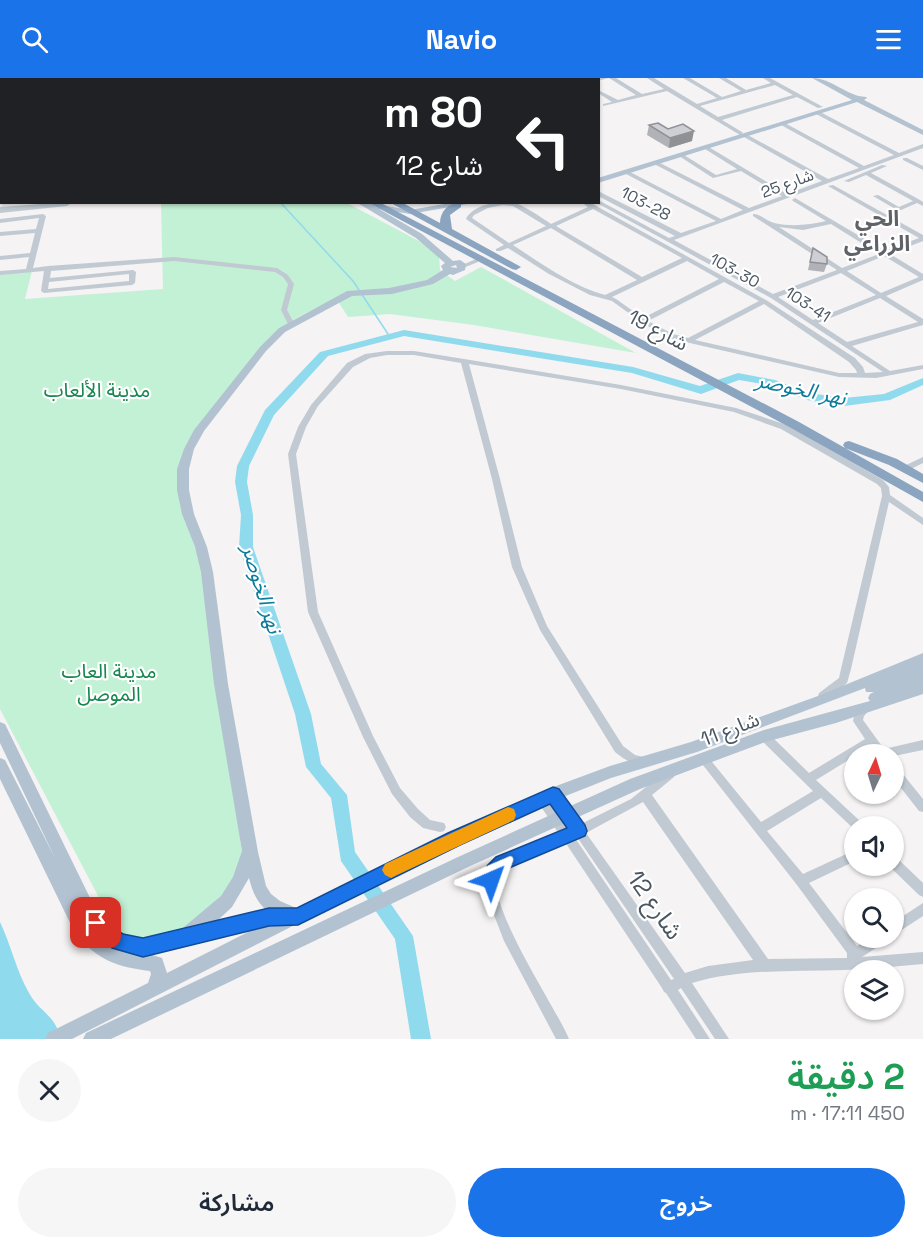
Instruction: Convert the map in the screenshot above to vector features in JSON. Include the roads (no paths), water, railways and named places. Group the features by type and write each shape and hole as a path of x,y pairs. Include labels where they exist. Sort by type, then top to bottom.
{"highway":[{"name":"شارع 19","path":"374,204 638,337"},
{"path":"448,231 444,224 444,217 449,210 458,205"},
{"name":"شارع 19","path":"412,207 448,231 802,426 923,498"},
{"name":"شارع 19","path":"802,426 849,445 923,488"},
{"path":"802,426 833,455"},
{"path":"849,445 905,468 923,479"},
{"path":"873,477 923,507"}],"main road":[{"path":"815,78 854,99 923,128"},
{"path":"824,78 854,99 923,133"},
{"path":"600,175 854,99"},
{"path":"600,180 658,164 743,134 783,124 819,110"},
{"path":"364,204 410,229 437,248 449,267"},
{"path":"374,204 412,207 464,204"},
{"path":"298,916 275,907 265,899 259,888 249,852 221,684 207,572 201,547 188,514 183,490 183,469 189,449 203,424 263,349 290,323 353,295 392,291 430,282 449,267 463,266"},
{"name":"شارع 11","path":"147,999 318,905 454,839 548,797 610,771 649,761 823,700 923,658"},
{"path":"823,700 864,690 923,668"},
{"path":"833,718 923,678"},
{"name":"شارع 11","path":"147,999 327,927 635,784 764,736 833,718 923,689"},
{"path":"0,728 78,922 99,946 121,958 156,964 159,974 147,999 92,1039"},
{"path":"0,764 33,812 87,909 102,929 119,942 136,947 150,947 269,917 298,916"},
{"path":"178,940 214,915 230,900 241,882 249,852"},
{"path":"54,1039 147,999"}],"street":[{"path":"612,78 641,96"},
{"path":"650,78 923,238"},
{"path":"686,78 722,99"},
{"path":"722,78 746,92"},
{"path":"766,78 923,168"},
{"path":"696,106 776,83"},
{"path":"605,105 668,89"},
{"path":"600,92 617,102"},
{"path":"718,119 797,95"},
{"path":"783,124 920,202"},
{"name":"شارع 25","path":"902,157 923,146"},
{"path":"707,148 923,278"},
{"name":"شارع 25","path":"676,245 865,170 923,152"},
{"path":"682,156 713,177 742,169"},
{"path":"658,164 752,213 923,322"},
{"path":"628,173 721,222"},
{"path":"860,202 895,189"},
{"name":"103-28","path":"600,194 681,236"},
{"path":"876,196 899,209 920,202"},
{"path":"0,210 67,204"},
{"path":"504,204 482,208 471,214 469,219 557,276 592,294 607,297 667,334 824,373 862,376 890,374 923,367"},
{"path":"512,204 642,280"},
{"path":"498,250 596,205"},
{"name":"103-28","path":"596,205 669,244 676,245"},
{"name":"103-30","path":"596,205 660,243 669,244 686,259 764,301 855,363 862,376"},
{"path":"29,270 44,206"},
{"name":"شارع 25","path":"669,244 681,236 752,213"},
{"path":"0,221 43,216"},
{"path":"770,225 803,228 832,222"},
{"path":"0,234 39,231"},
{"path":"773,297 923,238"},
{"name":"103-41","path":"676,245 773,297 890,374"},
{"path":"0,258 33,255"},
{"path":"0,273 161,258 277,270 286,276 291,284 284,310 290,323"},
{"path":"607,297 686,259"},
{"path":"463,266 476,261"},
{"path":"46,280 133,272 132,283 44,291 48,268"},
{"path":"813,323 923,278"},
{"path":"643,321 724,279"},
{"path":"689,340 764,301"},
{"path":"846,345 923,322"},
{"path":"820,339 830,334"},
{"path":"440,827 427,824 396,791 368,737 313,612 292,454 302,427 315,405 350,365 368,356 387,352 414,353 621,387 736,410 784,427 873,477 885,487 886,496 923,522"},
{"path":"464,361 517,567 543,627 619,749 622,760 620,766 610,771"},
{"path":"905,468 923,460"},
{"name":"شارع 11","path":"804,706 830,692 843,680 886,496"},
{"path":"861,729 857,718 867,707"},
{"path":"833,718 846,720 861,729 874,744"},
{"path":"764,736 846,816"},
{"path":"808,779 871,741"},
{"path":"904,749 923,745"},
{"path":"619,749 633,759 649,761"},
{"path":"704,759 801,881 855,954"},
{"path":"563,1039 506,932 494,900 491,880 493,872 503,862 579,831 645,795 668,776 686,766"},
{"path":"904,783 923,807"},
{"path":"760,829 821,792"},
{"path":"645,795 765,966"},
{"name":"شارع 12","path":"548,797 562,817 579,831 723,1039"},
{"name":"شارع 12","path":"562,817 567,836 704,1039"},
{"path":"801,881 844,860"},
{"path":"904,873 923,891"},
{"path":"904,922 923,909"},
{"path":"834,964 864,948"},
{"path":"668,988 704,972 765,966 923,958"}],"water":[{"path":"0,922 29,993 51,1018 61,1039 0,1039"}],"waterway":[{"path":"282,204 353,281 390,337"},
{"name":"نهر الخوصر","path":"421,1039 404,936 347,855 339,795 314,767 303,714 246,547 247,515 241,482 243,466 269,413 324,354 404,333 633,370 701,390 738,376 771,382 807,396 844,402 886,397 923,381"}],"district":[{"name":"الحي الزراعي","path":"877,230"}],"park label":[{"name":"مدينة الألعاب","path":"97,390"},
{"name":"مدينة العاب الموصل","path":"109,682"}]}
